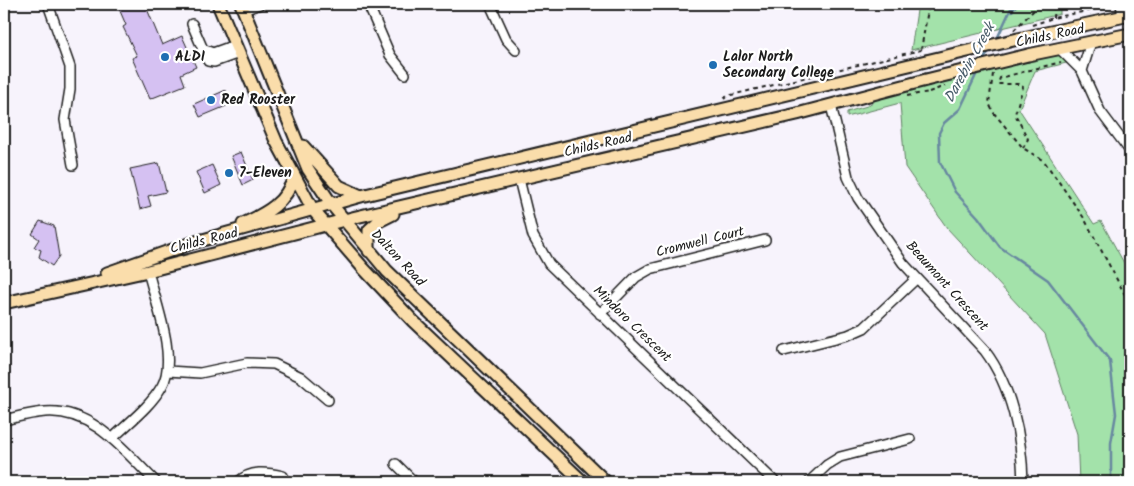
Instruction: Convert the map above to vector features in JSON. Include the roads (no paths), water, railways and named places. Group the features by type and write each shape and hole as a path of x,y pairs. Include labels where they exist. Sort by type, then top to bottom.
{"main road":[{"path":"218,4 294,177 313,210 413,321 575,480 586,463"},
{"path":"224,18 242,7"},
{"name":"Dalton Road","path":"242,7 308,169 332,205 369,251 428,312 606,482"},
{"path":"1127,16 1129,35"},
{"name":"Childs Road","path":"146,265 166,251 361,196 826,86 925,56 1014,36 1127,16"},
{"name":"Childs Road","path":"4,303 146,265 178,263 345,220 831,106 1028,55 1129,35"},
{"name":"Beaumont Crescent","path":"826,86 831,106"},
{"path":"294,135 321,168 339,186 361,196"},
{"name":"Mindoro Crescent","path":"513,160 518,179"},
{"path":"219,235 279,204 286,196 294,177"},
{"path":"369,251 368,238 372,226 416,204"},
{"path":"166,251 169,258 178,263"}],"street":[{"path":"48,4 70,67 70,89 65,120 74,165"},
{"path":"242,7 260,4"},
{"path":"368,4 390,55 404,74"},
{"path":"490,4 506,39 516,50"},
{"path":"1121,4 1127,16"},
{"path":"192,24 206,58 211,62 237,49"},
{"path":"1082,71 1091,42"},
{"path":"1059,48 1082,71 1100,111 1127,140 1130,151"},
{"name":"Beaumont Crescent","path":"831,106 852,186 897,255 985,350 995,365 1021,444 1023,482"},
{"name":"Mindoro Crescent","path":"518,179 531,230 541,253 557,273 774,482"},
{"name":"Cromwell Court","path":"600,314 636,277 650,269 765,240"},
{"path":"112,439 155,396 168,371 166,347 146,265"},
{"path":"784,350 848,335 864,328 917,278"},
{"path":"168,371 200,373 247,363 274,364 301,377 328,400"},
{"path":"4,420 45,412 69,414 91,422 112,439 156,482"},
{"path":"809,482 826,465 840,457 910,439"},
{"path":"396,464 414,482"},
{"path":"238,482 245,476 256,473 282,476"}],"waterway":[{"name":"Darebin Creek","path":"996,41 1013,4"},
{"name":"Darebin Creek","path":"1012,11 1017,4"},
{"name":"Darebin Creek","path":"981,63 989,51"},
{"name":"Darebin Creek","path":"978,71 960,109 944,123 939,133 940,162 955,192 978,217 1000,247 1048,280 1110,361 1116,414 1111,443 1111,482"}],"place":[{"name":"ALDI","path":"165,57"},
{"name":"Lalor North Secondary College","path":"713,65"},
{"name":"Red Rooster","path":"211,100"},
{"name":"7-Eleven","path":"229,173"}]}
